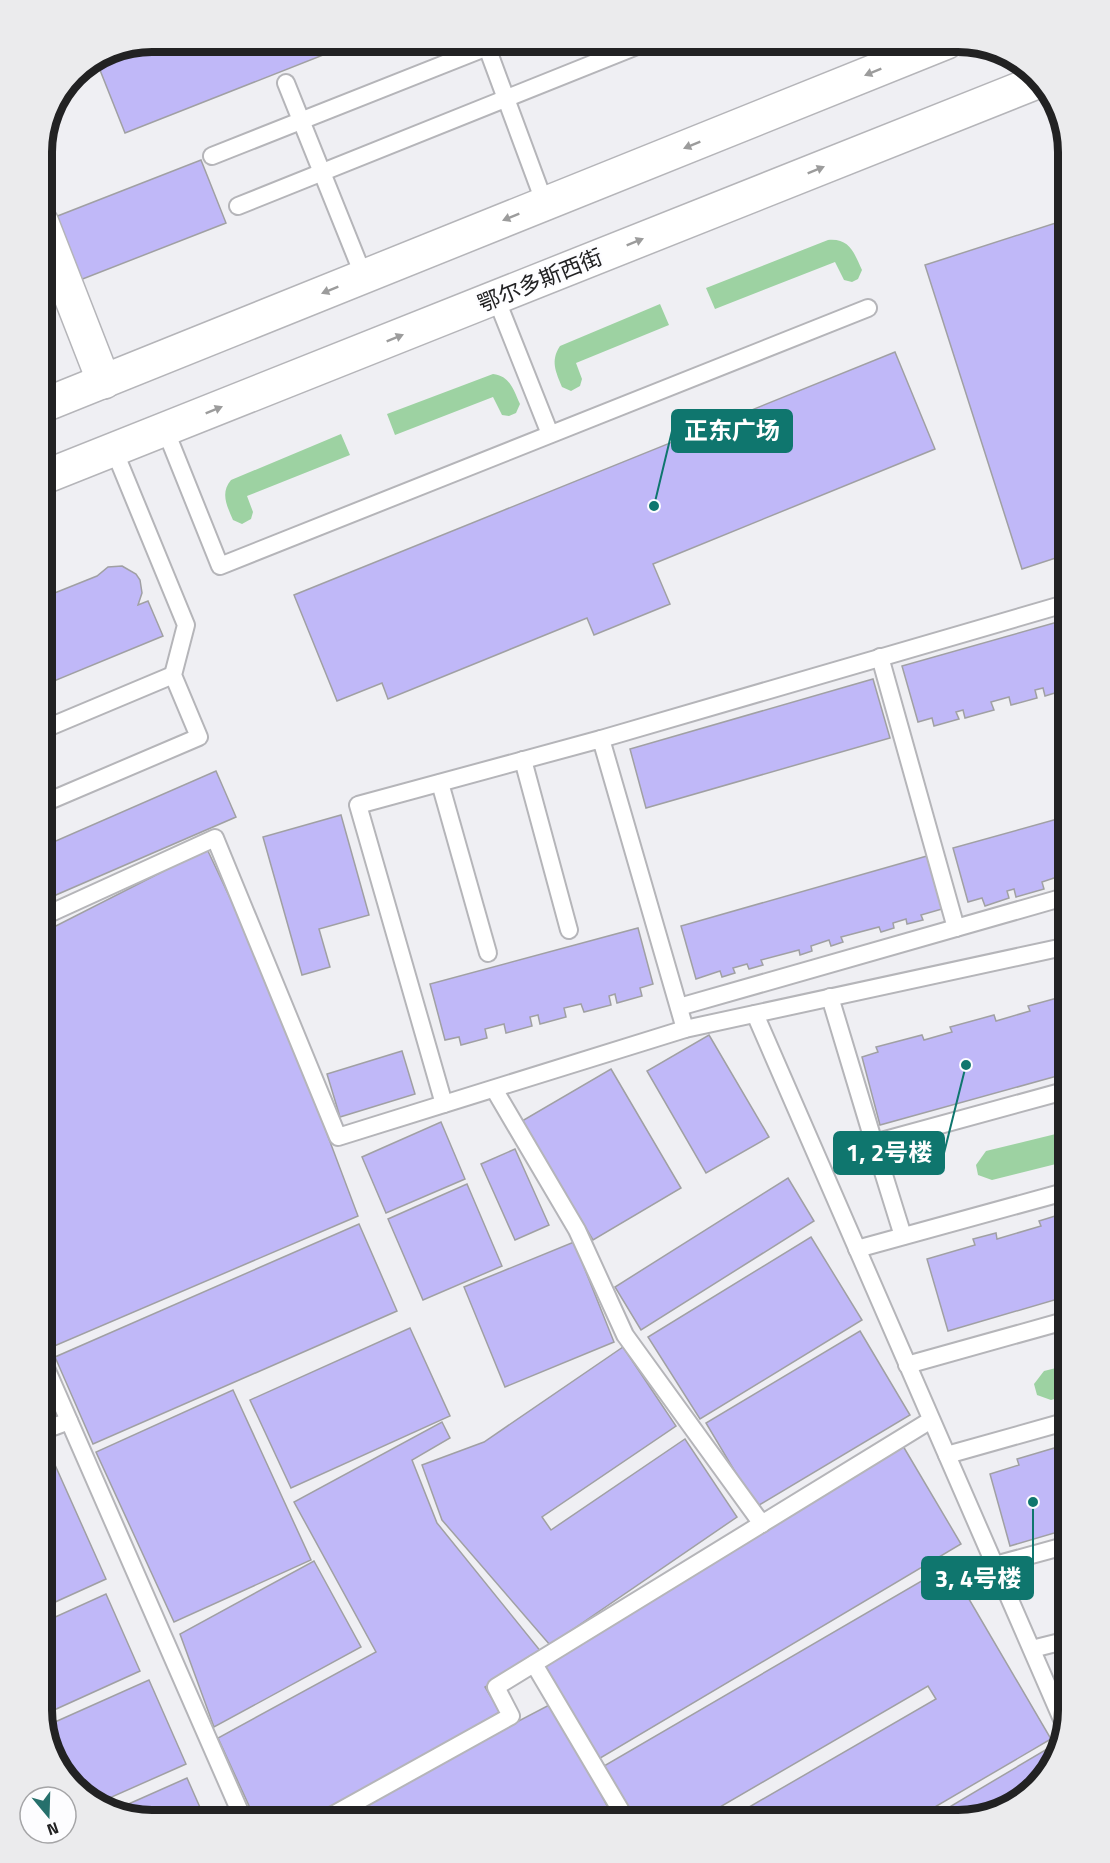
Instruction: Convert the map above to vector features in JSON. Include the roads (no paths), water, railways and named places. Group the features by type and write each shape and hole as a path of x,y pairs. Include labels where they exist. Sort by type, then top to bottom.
{"main road":[{"path":"53,402 914,53"},
{"name":"鄂尔多斯西街","path":"53,474 1031,85"},
{"path":"53,251 104,382"}],"lane":[{"path":"212,156 470,52"},
{"path":"492,52 506,99 545,204"},
{"path":"238,206 621,53"},
{"path":"286,83 364,277"},
{"path":"495,298 550,434"},
{"path":"165,429 220,566 868,308"},
{"path":"53,799 199,737 173,675 186,625 114,450"},
{"path":"444,1104 358,805 600,739 1058,606"},
{"path":"880,657 956,928"},
{"path":"53,726 173,675"},
{"path":"600,739 685,1029"},
{"path":"523,760 569,930"},
{"path":"440,783 488,954"},
{"path":"53,912 215,838 338,1137 685,1029 1058,948"},
{"path":"679,1007 1058,899"},
{"path":"830,997 903,1236"},
{"path":"754,1014 1058,1710"},
{"path":"495,1089 578,1230 625,1335 762,1524"},
{"path":"874,1143 1058,1093"},
{"path":"857,1249 1058,1194"},
{"path":"907,1365 1058,1323"},
{"path":"52,1382 239,1810"},
{"path":"342,1810 511,1716 496,1687 931,1420"},
{"path":"52,1427 69,1421"},
{"path":"947,1455 1058,1424"},
{"path":"995,1565 1058,1548"},
{"path":"1032,1649 1058,1642"},
{"path":"534,1664 620,1810"}],"place":[{"name":"正东广场","path":"654,506"},
{"name":"1, 2号楼","path":"966,1065"},
{"name":"3, 4号楼","path":"1033,1502"}]}
